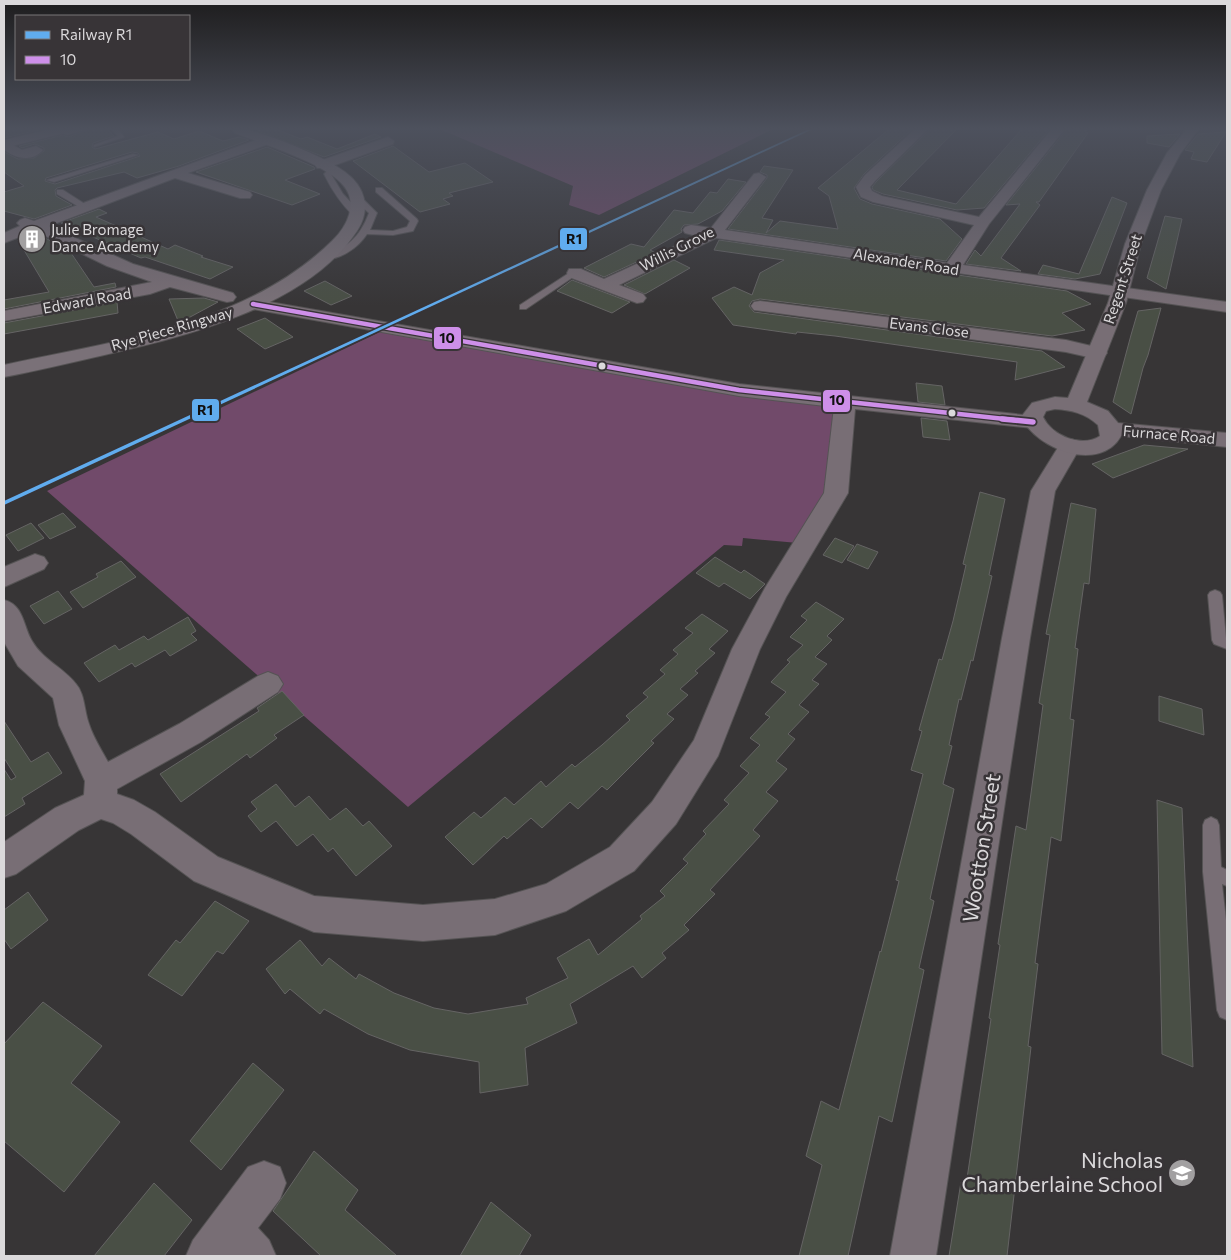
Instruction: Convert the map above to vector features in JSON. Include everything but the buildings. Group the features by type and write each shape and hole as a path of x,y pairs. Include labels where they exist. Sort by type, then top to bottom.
{"main road":[{"path":"352,189 356,196"},
{"name":"Rye Piece Ringway","path":"4,372 181,330 226,316 254,304 324,257 342,242 352,229 357,214 359,204 356,196"}],"street":[{"path":"4,238 33,225 133,189"},
{"path":"225,189 245,195"},
{"name":"Willis Grove","path":"605,285 715,233 744,189"},
{"path":"864,189 866,194 878,199 983,222"},
{"path":"952,269 983,222 1010,189"},
{"name":"Regent Street","path":"1076,406 1121,291 1133,244 1155,189"},
{"path":"5,220 33,225 64,237 112,262 168,282 227,297"},
{"name":"Alexander Road","path":"691,230 1227,307"},
{"name":"Willis Grove","path":"575,273 638,298"},
{"name":"Edward Road","path":"4,316 150,290 168,282"},
{"path":"254,304 738,390 1033,422"},
{"name":"Evans Close","path":"760,306 1066,346 1097,353"},
{"path":"4,610 12,622 18,642 28,658 66,692 74,725 100,793 122,811 143,823 206,869 314,914 423,923 495,917 553,900 622,859 664,813 707,747 746,649 774,595 836,493 845,403"},
{"path":"1055,403 1076,406 1102,418 1111,429 1111,435 1108,441 1102,445 1093,447 1070,446 1046,436 1033,422 1032,416 1038,407 1055,403"},
{"name":"Furnace Road","path":"1111,429 1227,440"},
{"name":"Wootton Street","path":"913,1256 1016,638 1043,491 1070,446"},
{"path":"4,578 35,563"},
{"path":"4,862 67,819 100,793 268,684"},
{"path":"230,1248 264,1183"}],"lane":[{"path":"60,189 84,206"},
{"path":"335,189 344,203 357,214"},
{"path":"364,232 393,233 410,229 414,221 379,190"},
{"path":"324,257 342,254 351,248 364,232 373,213 356,196"},
{"path":"523,307 575,273"},
{"path":"1215,596 1219,640 1227,644"},
{"path":"1211,825 1220,875 1227,1010"}],"shaded area":[{"path":"572,189 652,189 599,215 569,205"},
{"path":"386,329 840,405 830,492 798,543 743,538 742,546 724,545 408,807 47,491"}],"rail line":[{"name":"R1","path":"4,503 682,189"}],"transit line":[{"name":"10","path":"253,304 739,390 1033,422"}],"place":[{"name":"Julie Bromage Dance Academy","path":"32,239"},
{"name":"Nicholas Chamberlaine School","path":"1182,1173"}]}
